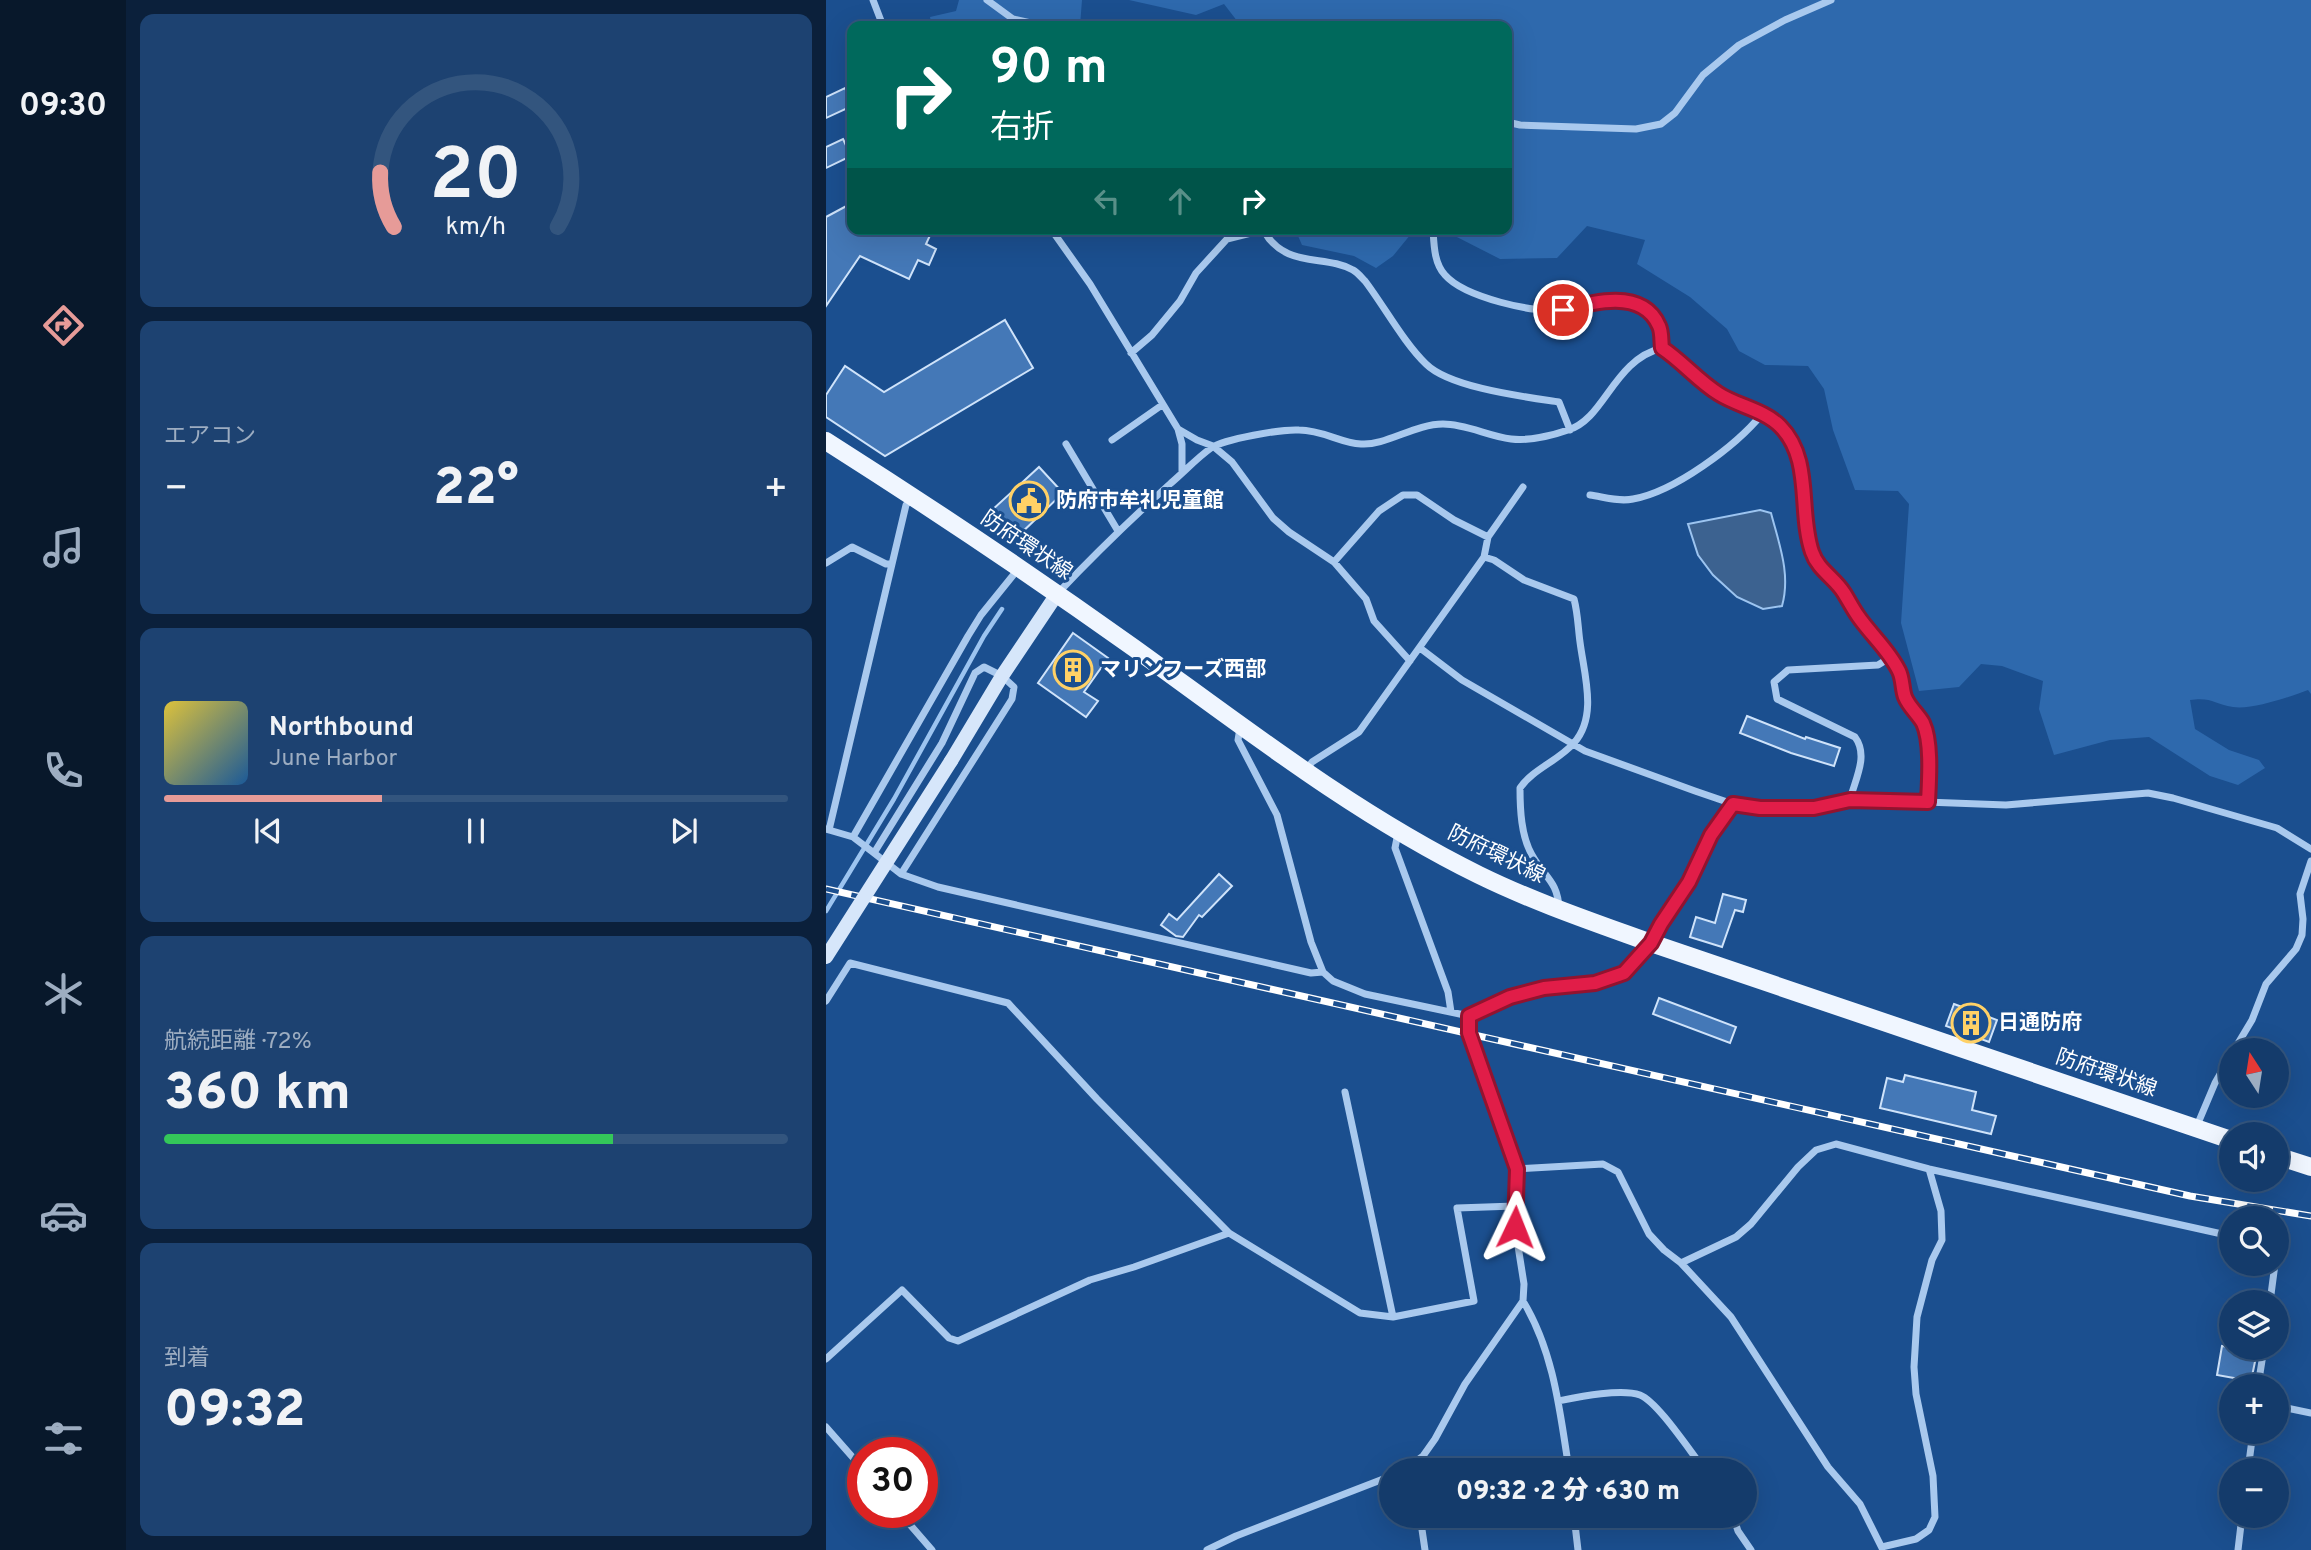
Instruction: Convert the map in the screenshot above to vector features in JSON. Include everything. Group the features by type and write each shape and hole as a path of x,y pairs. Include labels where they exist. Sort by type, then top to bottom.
{"main road":[{"name":"防府環状線","path":"826,441 1057,594 1306,771 1399,831 1479,875 1559,910 1651,943 2219,1136"},
{"path":"2289,1160 2311,1167"}],"street":[{"path":"873,0 881,21"},
{"path":"987,0 1013,19 1022,21"},
{"path":"1512,123 1636,129 1661,124 1675,113 1703,75 1739,45 1785,20 1831,0"},
{"path":"1055,235 1090,284 1178,429 1182,444 1182,474"},
{"path":"1131,353 1152,335 1173,310 1196,273 1233,235"},
{"path":"1267,235 1268,239 1287,253 1306,261 1335,264 1353,270 1365,281 1427,365 1457,381 1522,397 1559,402 1570,430"},
{"path":"1433,235 1435,256 1444,274 1456,285 1500,300 1547,310 1563,310 1603,301 1633,303 1648,310 1660,327 1662,348"},
{"path":"826,957 1002,676 1057,594 1118,531 1213,446 1236,439 1296,429 1320,431 1359,444 1373,444 1412,429 1443,424 1512,439 1570,430 1583,423 1632,362 1650,351 1662,348 1677,358 1700,382 1780,426 1796,449 1802,473 1803,508 1811,551 1816,563 1842,590 1858,616 1891,657 1900,673 1905,698 1923,724 1927,738 1928,802"},
{"path":"1112,440 1162,405"},
{"path":"1590,495 1618,500 1634,499 1674,483 1692,474 1733,442 1762,414"},
{"path":"1178,429 1213,446 1232,463 1273,518 1334,562 1366,600 1374,621 1410,661"},
{"path":"1066,444 1118,531"},
{"path":"1306,771 1312,762 1359,732 1484,558 1488,537 1523,487"},
{"path":"1334,562 1379,511 1403,495 1417,495 1454,520 1488,537"},
{"path":"912,497 906,505 891,564 828,829 856,840 901,874 938,887 1311,973 1323,972"},
{"path":"826,563 852,547 891,564"},
{"path":"1484,558 1494,561 1524,580 1574,599 1587,684 1588,705 1581,735 1526,779 1520,788 1526,840 1532,855 1554,884 1559,910"},
{"path":"856,840 968,636 981,615 1019,568"},
{"path":"1420,648 1462,680 1597,756 1733,804 1760,808 1814,808 1850,800 2006,805 2148,793 2277,828 2311,849"},
{"path":"1850,800 1855,775 1862,759 1860,745 1855,737 1777,699 1774,682 1788,670 1878,665 1891,657"},
{"path":"871,850 942,743 975,673 984,667 1002,676 1014,687 1012,699 901,874"},
{"path":"1241,726 1238,740 1277,815 1311,942 1323,972 1333,981 1365,993 1469,1016 1510,997 1532,991 1595,983 1624,973 1651,943 1689,882 1711,835 1733,804"},
{"path":"1399,831 1395,848 1448,992 1451,1012"},
{"path":"2241,1038 2252,1020 2266,984 2296,950 2302,936 2304,919 2300,894 2311,861"},
{"path":"826,1000 850,963 1008,1003 1097,1099 1229,1233 1360,1313 1393,1317 1474,1301 1457,1208 1515,1206"},
{"path":"1420,1458 1435,1439 1465,1384 1523,1301 1524,1284 1515,1227 1517,1169 1469,1033 1469,1016"},
{"path":"2196,1128 2219,1076"},
{"path":"1345,1093 1393,1317"},
{"path":"1681,1264 1736,1237 1751,1224 1815,1150 1836,1144 1928,1169 2219,1233"},
{"path":"1517,1169 1603,1164 1618,1171 1649,1234 1731,1317 1828,1467 1860,1504 1882,1548 1916,1539 1930,1530 1935,1517 1933,1476 1916,1394 1914,1367 1917,1317 1933,1260 1942,1240 1941,1211 1928,1169"},
{"path":"826,1359 902,1290 949,1338 958,1341 1090,1280 1229,1233"},
{"path":"1523,1301 1537,1323 1546,1351 1558,1401 1567,1458"},
{"path":"1558,1401 1600,1394 1639,1394 1652,1402 1695,1458"},
{"path":"2289,1408 2311,1413"},
{"path":"826,1427 847,1451"},
{"path":"1207,1550 1236,1536 1379,1481"},
{"path":"913,1528 932,1550"},
{"path":"1422,1528 1425,1550"},
{"path":"1575,1528 1578,1550"},
{"path":"1737,1528 1751,1550"},
{"path":"2238,1550 2241,1528"}],"shaded area":[{"path":"959,0 1082,0 1080,21 931,21 930,17 956,11"},
{"path":"1129,0 2311,0 2311,694 2308,690 2250,707 2190,700 2195,729 2229,750 2259,760 2265,768 2238,785 2210,776 2149,737 2110,740 2054,755 2039,709 2043,681 2002,666 1981,664 1959,687 1919,691 1901,623 1909,504 1898,491 1855,490 1833,430 1824,389 1808,366 1765,365 1739,351 1727,329 1690,297 1637,264 1645,240 1587,226 1557,258 1500,259 1453,235 1512,235 1512,21 1237,21 1224,4 1196,15"},
{"path":"1298,235 1410,235 1393,256 1376,268 1354,256 1302,245"},
{"path":"1760,510 1771,513 1785,571 1782,606 1763,609 1737,597 1713,575 1698,555 1688,524"}],"building":[{"path":"845,88 847,108 826,118 826,97"},
{"path":"843,139 847,148 847,158 826,168 826,147"},
{"path":"847,206 847,235 930,235 926,244 936,249 929,265 918,260 909,279 860,256 826,306 826,217"},
{"path":"1005,320 1033,368 885,456 826,417 826,395 845,366 884,392"},
{"path":"1039,467 1063,493 1016,538 991,511"},
{"name":"マリンフーズ西部","path":"1073,633 1108,658 1084,692 1098,701 1086,717 1038,683"},
{"path":"1747,716 1805,739 1806,737 1840,748 1834,766 1740,733"},
{"path":"1219,874 1232,886 1202,917 1199,915 1183,937 1176,936 1161,925 1169,914 1177,920"},
{"path":"1723,894 1746,900 1743,912 1735,910 1722,947 1690,937 1696,917 1715,923"},
{"path":"1659,998 1736,1027 1730,1043 1653,1014"},
{"name":"日通防府","path":"1954,1004 1997,1020 1989,1042 1946,1026"},
{"path":"1905,1075 1976,1092 1972,1110 1996,1116 1991,1134 1880,1108 1887,1078 1903,1082"},
{"path":"2220,1360 2255,1360 2252,1374 2217,1375"}],"waterway":[{"path":"826,911 894,799 984,636 1002,609"}],"railway":[{"path":"826,889 2190,1196 2311,1216"}],"place":[{"name":"防府市牟礼児童館","path":"1029,501"},
{"name":"マリンフーズ西部","path":"1073,670"},
{"name":"日通防府","path":"1971,1023"}],"route":[{"path":"1515,1227 1517,1169 1513,1150 1469,1033 1469,1016 1510,997 1544,988 1595,983 1624,973 1651,943 1701,861 1711,835 1733,804 1760,808 1814,808 1850,800 1928,802 1927,738 1923,724 1905,698 1900,673 1891,657 1858,616 1842,590 1816,563 1811,551 1803,508 1802,473 1796,449 1780,426 1700,382 1677,358 1662,348 1660,327 1648,310 1633,303 1611,300 1563,310"}]}
